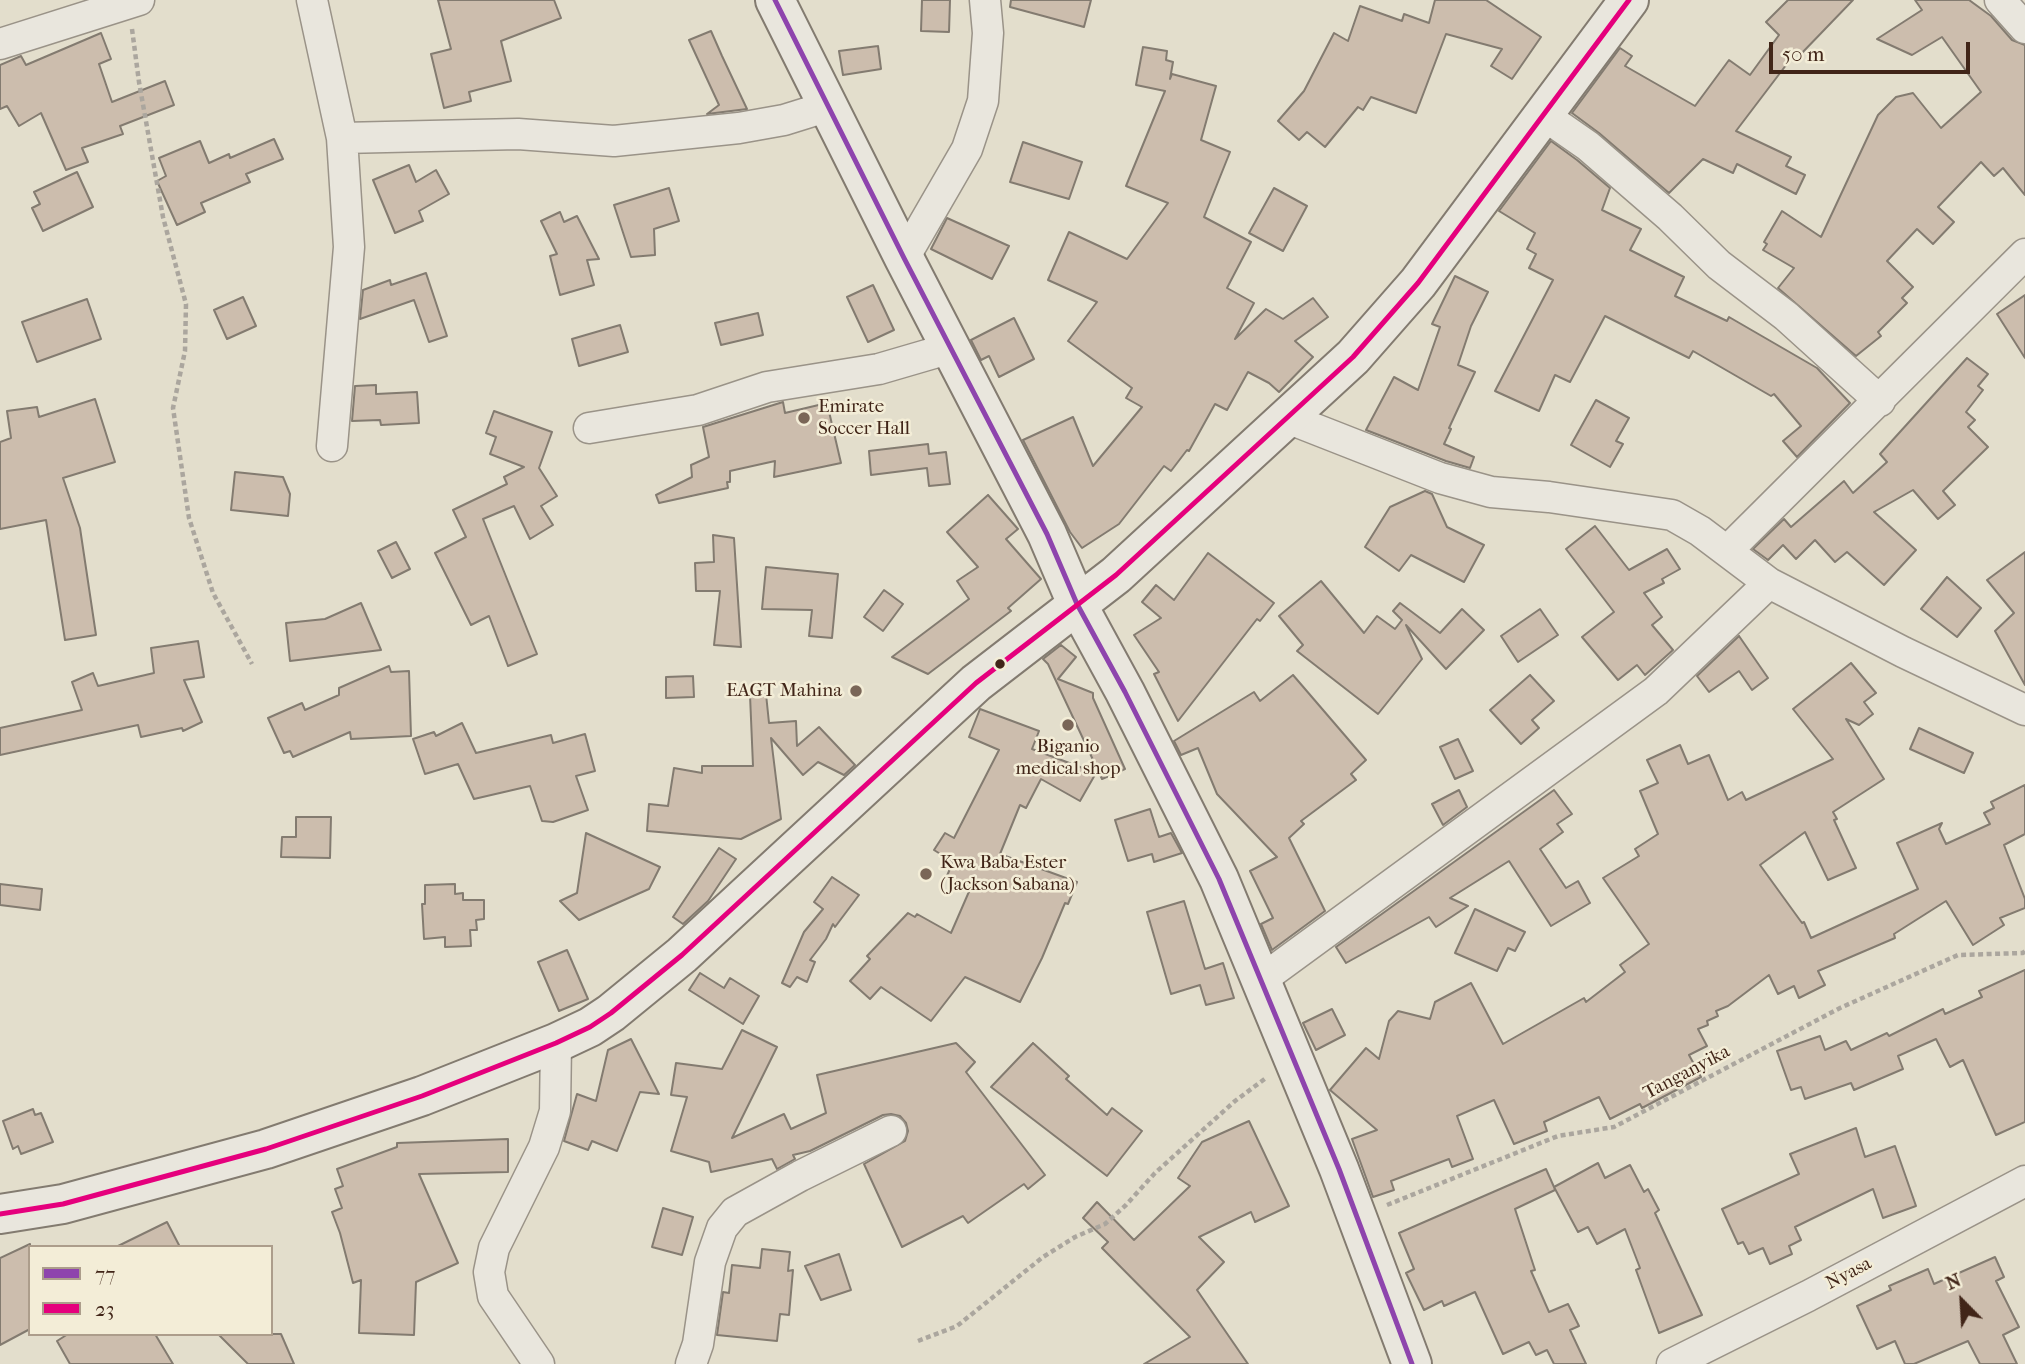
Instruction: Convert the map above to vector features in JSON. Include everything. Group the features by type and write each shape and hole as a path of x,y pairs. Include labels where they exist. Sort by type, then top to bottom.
{"street":[{"path":"312,0 342,138 349,247 332,446"},
{"path":"775,0 904,258 1047,534 1077,604 1125,692 1219,879 1357,1217 1412,1364"},
{"path":"904,258 967,149 983,101 988,33 985,0"},
{"path":"0,1214 62,1204 266,1149 422,1096 556,1043 590,1027 611,1013 682,955 976,683 1115,575 1353,357 1418,283 1629,0"},
{"path":"2000,0 2025,28"},
{"path":"0,44 134,1"},
{"path":"342,138 518,134 614,141 739,128 784,120 829,106"},
{"path":"1542,114 1588,146 1670,217 1719,265 1786,316 1880,401"},
{"path":"1727,551 2025,254"},
{"path":"589,428 698,410 767,387 879,369 951,348"},
{"path":"1287,418 1440,478 1491,492 1561,498 1672,515 1700,531 1769,583 1903,652 2025,710"},
{"path":"1261,980 1656,691 1769,583"},
{"path":"539,1364 494,1296 489,1272 494,1248 544,1147 555,1111 556,1043"},
{"path":"691,1364 698,1344 710,1262 722,1228 735,1212 891,1131"},
{"name":"Nyasa","path":"1672,1364 1703,1357 1808,1296 2025,1181"}],"path":[{"path":"134,1 139,82 163,216 186,304 185,351 173,408 189,518 213,593 251,664"},
{"name":"Tanganyika","path":"1357,1217 1558,1136 1615,1127 1840,1008 1958,956 2025,951"},
{"path":"918,1341 957,1326 1043,1257 1075,1237 1105,1224 1155,1173 1225,1110 1293,1059"}],"building":[{"path":"438,0 554,0 561,18 501,41 511,81 469,92 471,101 444,108 431,54 451,49"},
{"path":"922,0 950,0 949,32 921,31"},
{"path":"1011,0 1091,0 1084,27 1010,7"},
{"path":"1435,0 1486,0 1541,37 1512,79 1491,66 1502,49 1446,34 1416,113 1371,97 1363,110 1358,107 1325,147 1307,132 1299,140 1278,121 1304,91 1334,33 1348,41 1360,6 1402,21 1404,14 1429,23"},
{"path":"1788,0 1853,0 1800,55 1796,52 1736,131 1791,157 1786,166 1805,175 1796,194 1737,164 1733,173 1703,159 1669,193 1572,113 1620,48 1632,56 1625,66 1695,106 1729,60 1750,75 1779,35 1766,22"},
{"path":"1915,0 1969,0 1991,16 2012,40 2025,45 2025,195 2003,168 1994,176 1981,162 1938,207 1954,222 1933,244 1917,229 1887,261 1913,287 1902,298 1907,303 1878,332 1881,336 1856,356 1778,288 1794,268 1763,250 1767,244 1764,242 1782,211 1821,237 1878,115 1896,97 1913,93 1941,128 1981,92 1942,37 1912,55 1877,39 1922,10"},
{"path":"711,31 747,109 707,114 719,105 689,40"},
{"path":"101,33 111,59 99,64 112,102 165,81 174,105 120,126 123,134 82,148 88,162 66,170 41,113 19,126 7,106 0,109 0,65 21,56 26,65"},
{"path":"878,46 881,69 843,75 839,51"},
{"path":"1143,47 1167,51 1166,60 1173,62 1170,79 1172,74 1216,86 1201,140 1230,152 1204,217 1251,242 1227,288 1254,303 1235,339 1266,309 1283,319 1313,298 1328,317 1295,341 1313,357 1279,392 1269,383 1248,372 1227,410 1215,404 1189,451 1187,450 1171,471 1164,466 1119,524 1082,548 1070,532 1023,440 1073,417 1093,466 1142,407 1126,398 1132,388 1068,341 1097,302 1048,280 1069,232 1127,259 1168,203 1126,186 1165,91 1136,85"},
{"path":"274,139 283,159 246,174 250,182 201,203 205,212 177,225 157,181 166,176 159,158 200,141 209,163 229,154 230,158"},
{"path":"1551,141 1610,188 1602,210 1641,229 1630,250 1684,277 1675,296 1727,321 1729,317 1817,368 1850,403 1797,457 1783,441 1801,426 1774,394 1771,396 1693,351 1689,358 1605,316 1570,382 1555,375 1539,411 1495,391 1553,280 1529,268 1536,254 1527,249 1535,233 1499,211"},
{"path":"1023,142 1082,162 1069,199 1010,182"},
{"path":"409,165 416,182 436,170 449,194 419,211 423,221 395,233 373,180"},
{"path":"77,172 93,207 43,231 32,208 40,204 34,192"},
{"path":"669,188 679,221 654,229 655,255 631,257 614,205"},
{"path":"1274,188 1307,206 1283,251 1249,233"},
{"path":"560,212 564,222 577,216 599,259 587,260 594,285 560,295 550,256 557,254 541,221"},
{"path":"947,218 1009,246 992,279 931,249"},
{"path":"426,273 447,336 429,342 414,300 360,319 363,290 390,280 391,285"},
{"path":"1455,276 1488,292 1471,326 1458,365 1475,372 1444,444 1474,457 1470,468 1366,430 1394,377 1418,390 1440,327 1432,324"},
{"path":"873,285 894,330 868,342 847,297"},
{"path":"2025,295 2025,358 1997,314"},
{"path":"243,297 256,326 227,339 214,310"},
{"path":"87,299 101,339 37,362 22,322"},
{"path":"758,313 763,335 721,345 715,323"},
{"path":"1014,318 1034,359 999,377 989,356 981,360 971,340"},
{"path":"620,325 628,352 579,366 572,339"},
{"path":"1967,358 1988,374 1978,386 1983,390 1966,412 1975,420 1968,427 1988,447 1943,491 1955,505 1938,519 1913,490 1874,512 1916,550 1884,585 1847,552 1835,562 1815,540 1796,559 1783,545 1768,560 1753,549 1784,519 1791,527 1844,481 1853,493 1887,462 1880,454"},
{"path":"376,385 376,394 417,392 419,423 381,425 380,420 352,421 355,386"},
{"path":"95,399 115,462 63,478 80,528 96,635 65,640 46,520 0,529 0,442 11,438 7,411 37,407 39,417"},
{"path":"1596,400 1629,418 1616,441 1623,444 1610,467 1571,445"},
{"path":"783,402 785,413 827,403 841,463 774,477 775,461 730,471 728,488 659,503 656,495 692,477 691,465 709,457 703,427"},
{"path":"494,411 552,432 539,468 557,496 541,506 553,525 530,539 514,506 483,519 537,654 508,666 489,616 471,625 435,553 466,537 453,510 507,484 504,477 524,467 490,454 496,437 486,433"},
{"path":"928,444 929,454 946,452 950,484 929,486 927,468 871,475 869,451"},
{"path":"235,472 283,477 290,494 288,516 231,510"},
{"path":"1425,491 1432,494 1447,527 1484,545 1464,582 1411,555 1399,571 1365,547 1390,507"},
{"path":"988,495 1018,529 1006,539 1041,579 1008,608 1011,611 928,674 892,657 969,599 957,581 978,567 947,532"},
{"path":"1595,526 1629,570 1667,549 1680,569 1662,579 1664,583 1644,593 1662,617 1652,625 1673,650 1645,675 1637,665 1618,680 1582,637 1614,612 1566,549"},
{"path":"713,535 734,538 741,647 714,645 720,591 696,591 695,563 714,562"},
{"path":"396,542 410,569 392,578 378,551"},
{"path":"2025,552 2025,685 1995,631 2014,613 1987,580"},
{"path":"1208,553 1274,603 1260,621 1257,619 1178,721 1154,674 1159,672 1134,635 1161,618 1142,602 1156,585 1174,600"},
{"path":"766,567 838,574 832,638 809,636 812,610 762,609"},
{"path":"1947,577 1981,608 1957,637 1921,609"},
{"path":"1321,581 1364,633 1377,616 1395,629 1402,620 1393,611 1400,603 1440,633 1462,609 1484,630 1446,669 1406,625 1422,659 1378,714 1297,651 1303,645 1279,616"},
{"path":"884,590 903,604 883,631 864,617"},
{"path":"361,603 381,650 290,661 286,623 325,619"},
{"path":"1540,609 1558,635 1518,662 1501,636"},
{"path":"1739,636 1768,678 1752,690 1739,671 1709,692 1697,676"},
{"path":"198,641 204,677 184,680 202,722 183,731 182,728 141,737 138,725 0,755 0,728 82,710 72,682 93,673 98,686 154,673 151,648"},
{"path":"1061,645 1076,657 1058,679 1093,693 1125,769 1102,779 1048,664 1043,659"},
{"path":"1851,663 1876,693 1864,702 1873,714 1859,725 1846,719 1884,779 1833,812 1837,819 1834,820 1856,868 1828,880 1805,832 1760,865 1802,923 1804,922 1811,938 1918,889 1897,843 1942,823 1939,829 1946,844 1990,824 1984,813 1994,808 1991,802 2025,785 2025,834 2004,845 2025,899 2025,908 2000,918 2004,925 1973,945 1946,901 1894,934 1895,938 1818,971 1825,985 1799,998 1794,986 1778,994 1769,975 1728,1006 1716,1011 1718,1016 1698,1029 1707,1046 1689,1055 1701,1077 1642,1108 1640,1104 1610,1119 1599,1097 1544,1122 1547,1131 1514,1144 1494,1100 1457,1116 1473,1159 1452,1167 1449,1159 1391,1181 1394,1190 1373,1197 1352,1139 1377,1130 1330,1090 1366,1048 1379,1059 1389,1021 1398,1011 1430,1019 1435,1002 1471,983 1503,1044 1584,998 1586,1002 1625,972 1620,965 1649,944 1603,878 1639,856 1635,849 1658,834 1640,791 1658,783 1647,760 1680,745 1688,764 1709,755 1728,800 1742,792 1746,800 1833,759 1793,709"},
{"path":"389,666 391,672 409,671 411,736 351,739 350,732 293,757 290,751 284,753 268,718 302,703 305,710 339,695 339,688"},
{"path":"1293,675 1366,760 1351,774 1356,780 1301,821 1304,824 1289,838 1325,911 1272,950 1261,924 1273,918 1250,871 1277,857 1217,794 1198,748 1181,755 1174,741 1254,692 1260,701"},
{"path":"1530,675 1554,701 1532,720 1539,728 1521,744 1490,710"},
{"path":"693,676 694,697 666,698 666,677"},
{"path":"766,694 769,723 796,721 797,746 819,727 855,765 844,775 818,762 803,775 771,738 781,819 741,839 647,831 649,804 668,806 674,768 702,773 702,766 753,766 750,695"},
{"path":"980,709 1039,731 1032,749 1096,773 1080,801 1041,779 1026,808 1020,805 1000,854 1077,882 1020,1002 965,977 931,1021 881,987 870,999 850,981 870,959 867,956 908,913 915,917 917,914 951,933 971,887 946,878 953,862 934,850 945,833 954,838 999,750 969,737"},
{"path":"462,723 476,753 551,735 553,743 585,734 595,771 576,776 588,810 553,822 542,821 530,786 474,799 458,764 425,774 413,739 434,732 436,736"},
{"path":"1919,728 1973,753 1964,773 1910,749"},
{"path":"1458,739 1473,771 1455,779 1440,747"},
{"path":"1459,790 1467,807 1443,825 1432,804"},
{"path":"1554,790 1572,814 1557,824 1563,832 1540,849 1566,888 1578,881 1590,903 1551,926 1509,861 1450,898 1468,906 1436,927 1429,917 1346,963 1336,947"},
{"path":"1150,809 1159,837 1171,833 1182,853 1154,862 1152,854 1128,861 1115,820"},
{"path":"296,817 331,817 330,858 281,857 282,837 296,837"},
{"path":"586,833 660,867 649,889 579,920 560,901 577,893"},
{"path":"719,848 736,859 708,901 683,924 673,917"},
{"path":"832,877 859,895 835,927 833,924 826,939 810,960 815,962 807,982 797,977 790,987 782,983 804,932 823,909 814,902"},
{"path":"0,884 42,889 40,910 0,905"},
{"path":"455,884 455,894 463,893 463,900 484,900 484,919 476,920 477,930 470,930 471,946 445,947 445,937 424,939 422,904 425,904 425,885"},
{"path":"1184,901 1205,969 1223,963 1234,998 1206,1005 1200,985 1171,994 1147,912"},
{"path":"1475,909 1525,932 1515,951 1508,948 1497,971 1455,953"},
{"path":"567,950 588,999 559,1011 538,962"},
{"path":"2025,970 2025,1122 1996,1135 1963,1060 1950,1067 1936,1039 1898,1056 1903,1069 1854,1090 1851,1083 1805,1099 1801,1087 1791,1090 1777,1051 1820,1036 1825,1050 1846,1041 1851,1050 1887,1033 1889,1036 1943,1009 1945,1014 1982,997 1979,991"},
{"path":"700,973 724,988 730,978 759,996 743,1024 689,990"},
{"path":"1332,1009 1345,1035 1316,1050 1303,1023"},
{"path":"742,1030 777,1047 732,1138 784,1114 791,1129 826,1113 817,1075 956,1043 975,1062 966,1072 1045,1175 1028,1189 1024,1184 968,1223 963,1216 902,1247 864,1164 905,1141 908,1131 900,1116 883,1115 810,1151 793,1155 795,1159 777,1169 772,1159 711,1172 709,1162 671,1151 687,1097 671,1095 676,1063 722,1069"},
{"path":"631,1039 659,1094 640,1092 617,1151 592,1141 588,1150 564,1141 577,1094 596,1101 608,1050"},
{"path":"1033,1043 1069,1076 1066,1079 1107,1115 1112,1108 1142,1131 1107,1176 991,1087"},
{"path":"33,1109 35,1115 41,1113 53,1142 21,1154 18,1146 13,1149 3,1121"},
{"path":"1249,1121 1289,1206 1255,1222 1251,1212 1199,1237 1224,1262 1197,1290 1248,1364 1144,1364 1190,1337 1102,1248 1108,1242 1083,1218 1097,1202 1134,1240 1190,1186 1178,1178 1202,1142"},
{"path":"1856,1128 1865,1157 1895,1146 1916,1206 1883,1218 1873,1189 1795,1227 1801,1240 1789,1246 1792,1254 1770,1264 1763,1248 1749,1254 1743,1242 1738,1244 1722,1209 1799,1174 1790,1154"},
{"path":"508,1139 508,1172 419,1174 458,1263 416,1282 414,1335 359,1333 361,1280 353,1283 332,1212 342,1208 335,1189 343,1186 337,1169 397,1147 397,1143"},
{"path":"1598,1163 1605,1178 1630,1165 1644,1192 1648,1189 1659,1210 1655,1213 1702,1315 1659,1333 1636,1270 1640,1268 1625,1229 1597,1244 1588,1227 1578,1232 1554,1187"},
{"path":"1546,1169 1555,1190 1515,1209 1535,1270 1531,1271 1549,1312 1568,1304 1579,1326 1570,1330 1586,1364 1554,1364 1547,1350 1536,1355 1529,1342 1503,1354 1475,1292 1444,1306 1442,1301 1424,1310 1406,1273 1414,1269 1399,1233"},
{"path":"663,1208 693,1217 682,1255 652,1247"},
{"path":"167,1222 179,1245 120,1245"},
{"path":"30,1244 28,1330 0,1345 0,1258"},
{"path":"762,1249 790,1252 788,1271 793,1270 789,1315 780,1314 777,1341 717,1335 723,1292 729,1293 732,1265 760,1268"},
{"path":"839,1254 851,1290 821,1300 805,1266"},
{"path":"1995,1257 2004,1277 1996,1281 2019,1327 2003,1335 2017,1364 1980,1364 1968,1341 1914,1364 1905,1364 1895,1341 1877,1349 1857,1306 1891,1290 1889,1286 1928,1269 1934,1284"},
{"path":"281,1334 294,1364 248,1364 220,1336"},
{"path":"65,1336 156,1336 173,1364 70,1364 57,1341"}],"transit line":[{"name":"77","path":"775,0 904,258 1047,534 1077,604 1125,692 1219,879 1339,1169 1412,1364"},
{"name":"23","path":"0,1214 63,1204 266,1149 422,1096 556,1043 590,1027 611,1013 682,955 976,683 1116,575 1353,357 1418,283 1629,0"}],"place":[{"name":"Emirate Soccer Hall","path":"804,418"},
{"name":"EAGT Mahina","path":"856,691"},
{"name":"Biganio medical shop","path":"1068,725"},
{"name":"Kwa Baba Ester (Jackson Sabana)","path":"926,874"}]}
